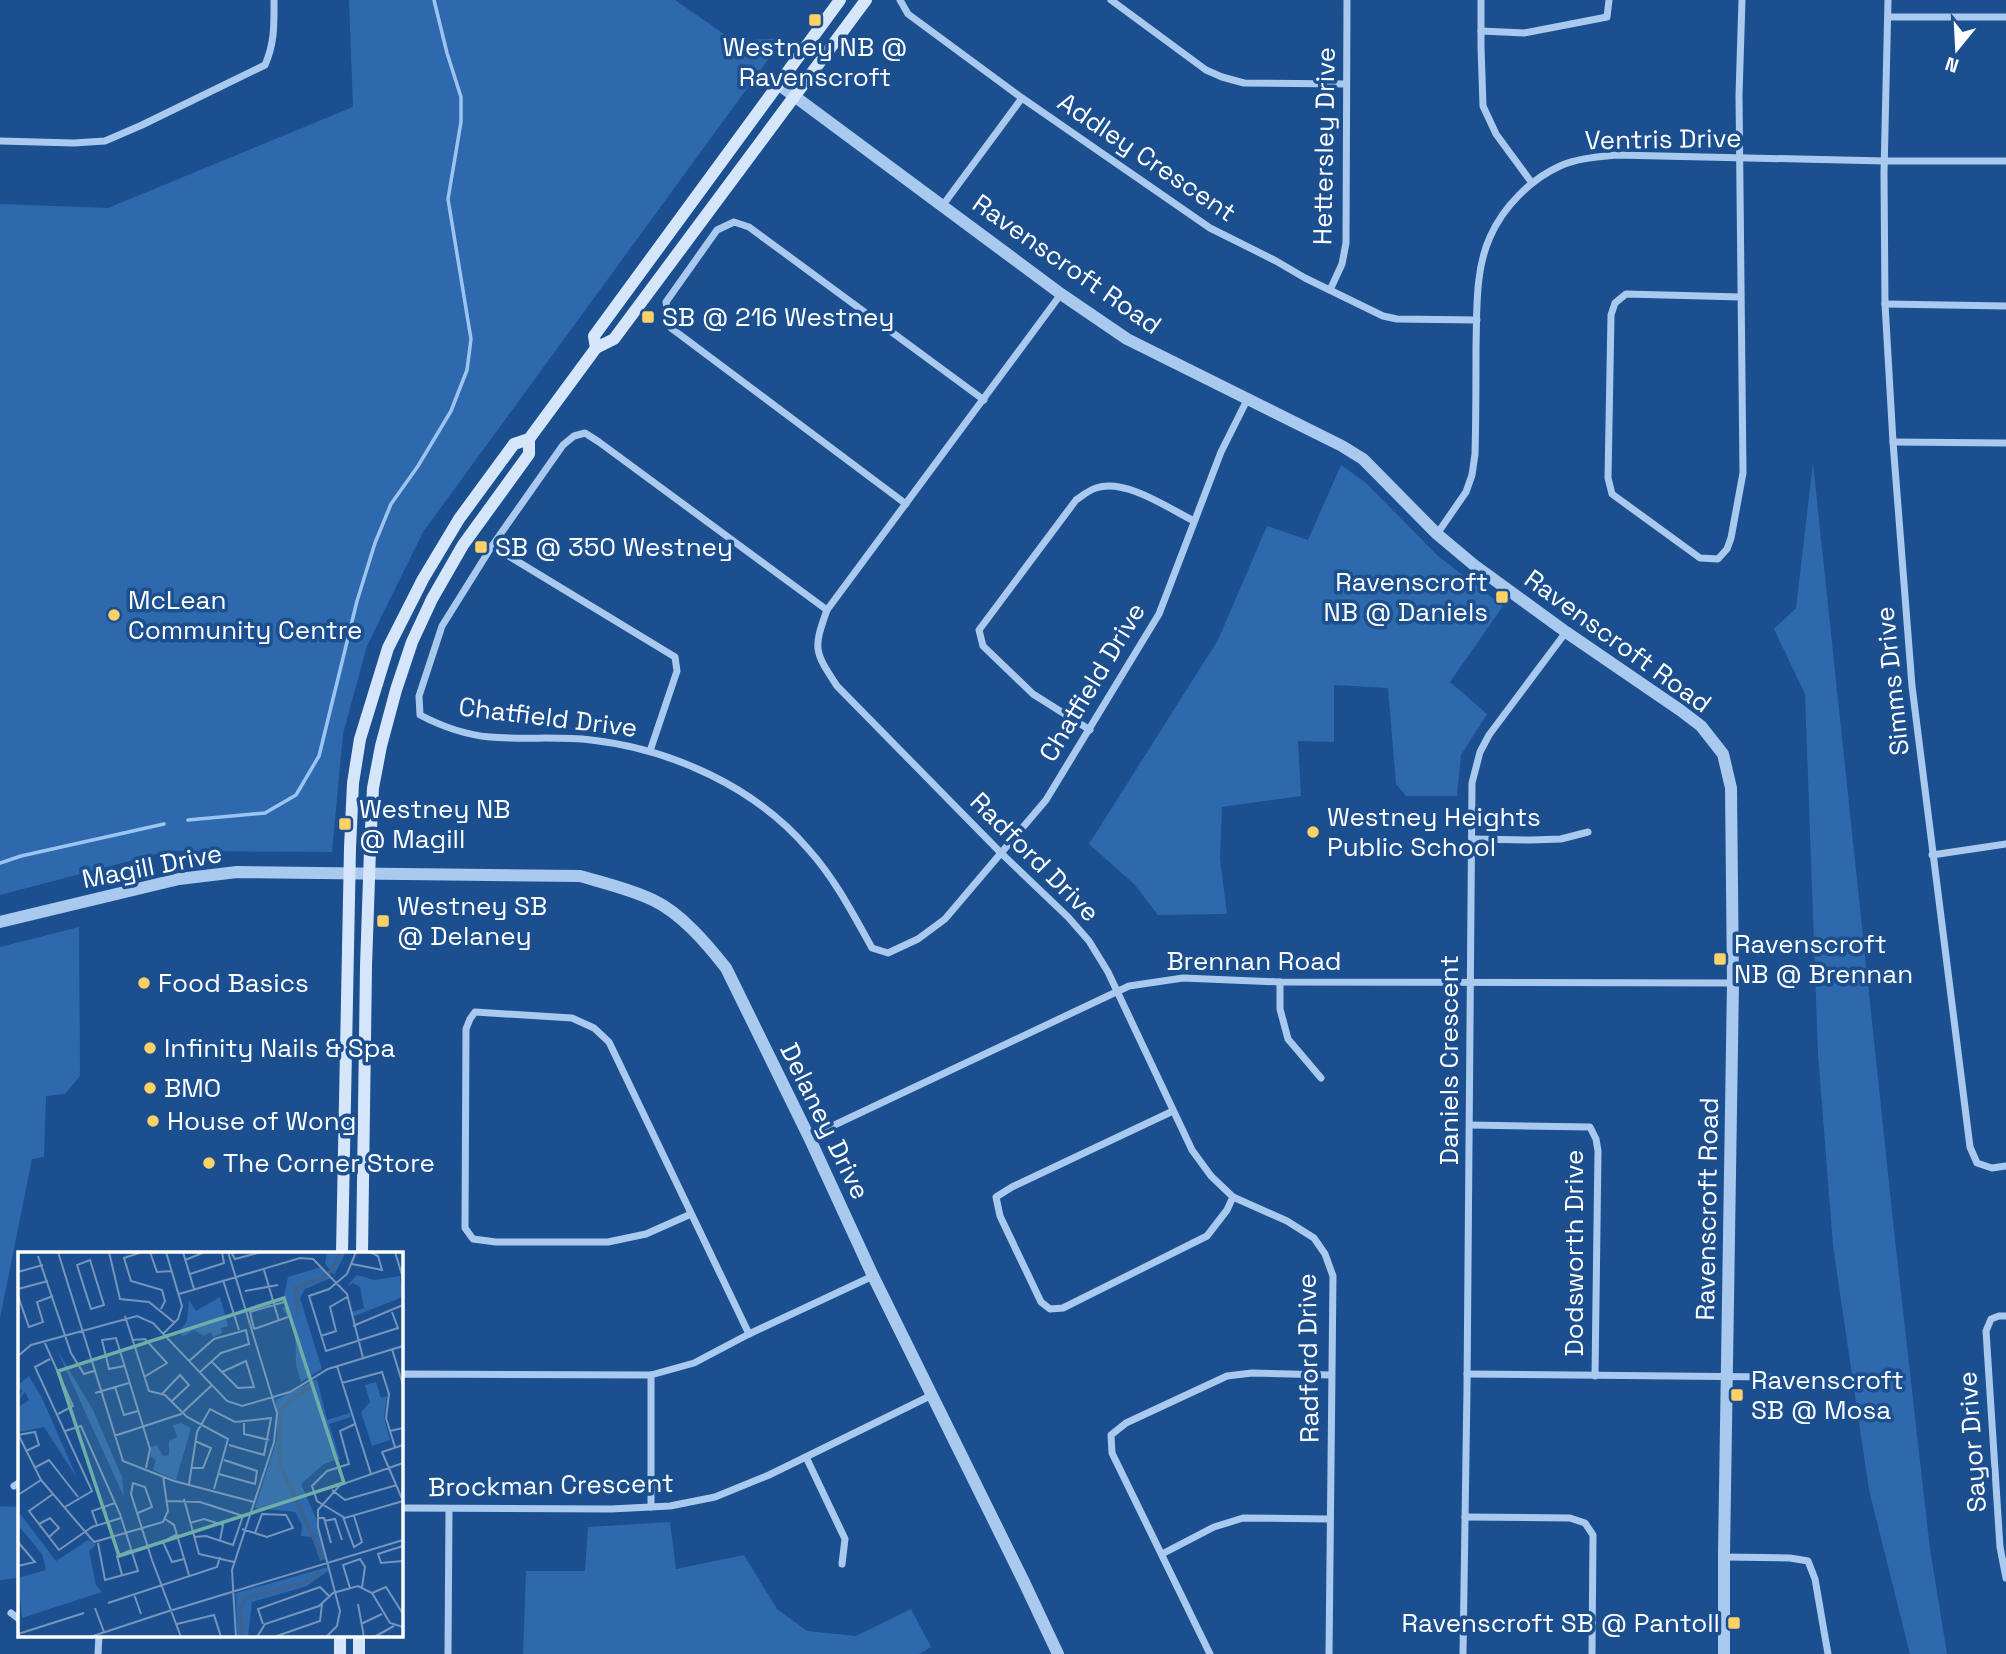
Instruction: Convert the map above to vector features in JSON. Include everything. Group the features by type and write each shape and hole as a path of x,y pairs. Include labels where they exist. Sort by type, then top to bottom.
{"main road":[{"path":"596,348 593,336 840,0"},
{"path":"362,1252 366,966 353,783 360,739 388,648 423,579 459,519 514,444 529,439 596,348 614,339 866,0"},
{"path":"342,1252 359,872 377,767 396,690 412,642 432,599 463,545 529,454 529,439"},
{"path":"340,1636 340,1654"},
{"path":"359,1636 359,1654"}],"street":[{"path":"0,141 105,141 265,65 274,40 274,0"},
{"name":"Addley Crescent","path":"900,0 908,14 1022,98 1210,228 1383,316 1397,319 1476,320"},
{"path":"1111,0 1206,70 1222,77 1244,83 1346,84"},
{"name":"Hettersley Drive","path":"1330,290 1342,264 1346,243 1348,0"},
{"path":"1482,0 1483,107 1496,134 1532,183"},
{"path":"1481,31 1524,33 1607,17 1609,0"},
{"path":"1741,297 1626,294 1615,303 1611,315 1608,478 1612,494 1700,558 1718,559 1727,549 1743,473 1739,95 1742,0"},
{"name":"Simms Drive","path":"1888,0 1885,304 1912,686 1970,1147 1977,1163 1992,1168 2006,1166"},
{"path":"1888,17 2006,18"},
{"name":"Ravenscroft Road","path":"778,84 1127,339 1363,459 1437,534 1474,565 1701,726 1723,754 1731,788 1733,983 1724,1654"},
{"path":"943,205 1022,98"},
{"name":"Ventris Drive","path":"1437,534 1466,492 1472,475 1475,454 1476,320 1481,264 1490,237 1512,204 1532,183 1561,165 1586,158 1617,155 2006,161"},
{"path":"906,504 671,328 666,302 717,230 734,222 750,227 984,400"},
{"name":"Radford Drive","path":"1061,293 827,610 817,639 820,660 836,686 1089,941 1108,972 1192,1150 1211,1176 1233,1197 1287,1221 1314,1238 1325,1254 1333,1276 1329,1654"},
{"path":"1885,304 2006,306"},
{"name":"Chatfield Drive","path":"827,610 585,433 574,436 563,445 492,546 442,626 419,696 420,715 437,724 488,737 590,740 650,751 715,778 755,802 809,849 841,893 872,948 888,953 918,939 945,919 1046,800 1159,614 1221,452 1247,400"},
{"path":"1893,442 2006,443"},
{"path":"1090,730 1033,694 983,646 979,630 1076,500 1095,488 1116,485 1195,521"},
{"path":"492,546 675,657 677,671 650,751"},
{"name":"Daniels Crescent","path":"1463,1654 1472,783 1480,752 1489,735 1566,632"},
{"path":"1472,839 1561,839 1588,832"},
{"path":"1932,855 2006,844"},
{"name":"Magill Drive","path":"0,922 194,876 237,872 359,872"},
{"name":"Delaney Drive","path":"359,872 580,876 656,901 707,944 726,968 1058,1654"},
{"name":"Brennan Road","path":"809,1137 1129,986 1183,978 1280,982 1733,983"},
{"path":"1280,982 1280,1010 1288,1039 1321,1078"},
{"path":"691,1214 646,1234 608,1241 496,1242 472,1239 465,1228 466,1056 467,1029 475,1012 572,1018 594,1028 609,1042 749,1334"},
{"path":"1173,1111 996,1197 1000,1216 1041,1302 1050,1309 1063,1308 1207,1236 1227,1210 1233,1197"},
{"name":"Dodsworth Drive","path":"1470,1125 1590,1127 1596,1139 1595,1376"},
{"path":"402,1375 651,1375 694,1363 873,1276"},
{"name":"Sayor Drive","path":"2006,1316 1991,1319 1986,1331 2000,1547 2006,1578"},
{"path":"1210,1654 1112,1453 1111,1435 1126,1423 1227,1376 1251,1373 1331,1375"},
{"path":"1467,1374 1770,1377"},
{"path":"651,1375 651,1507"},
{"name":"Brockman Crescent","path":"402,1507 611,1509 670,1506 715,1497 806,1457 932,1395"},
{"path":"806,1457 845,1539 842,1564"},
{"path":"448,1654 449,1509"},
{"path":"1465,1517 1570,1518 1585,1523 1593,1535 1592,1654"},
{"path":"1162,1554 1214,1527 1242,1518 1330,1519"},
{"path":"1724,1557 1790,1558 1808,1561 1815,1579 1828,1654"},
{"path":"11,1613 18,1618"},
{"path":"98,1654 99,1636"}],"shaded area":[{"path":"349,0 675,0 734,41 784,38 423,532 367,646 343,734 332,852 168,851 0,895 0,204 108,208 353,107"},
{"path":"1813,463 1896,1249 1930,1549 1947,1654 1910,1654 1869,1490 1833,1246 1818,1054 1805,694 1774,629 1796,608"},
{"path":"1341,465 1366,483 1438,556 1503,606 1450,682 1487,714 1461,755 1457,796 1406,796 1396,784 1388,688 1334,685 1334,742 1298,741 1301,796 1222,807 1220,859 1227,914 1158,915 1134,884 1089,844 1218,640 1267,526 1308,540"},
{"path":"79,927 80,1076 65,1094 46,1096 44,1157 32,1159 0,1318 0,947"},
{"path":"0,1506 18,1507 18,1578 0,1580"},
{"path":"670,1522 676,1569 744,1555 777,1609 807,1631 856,1636 911,1609 931,1647 919,1654 523,1654 526,1571 585,1571 588,1527"}],"waterway":[{"path":"188,820 265,813 296,795 319,756 357,601 375,543 391,504 451,411 467,370 471,339 448,199 461,122 461,97 434,0"},
{"path":"0,863 164,824"}],"place":[{"name":"Westney NB @ Ravenscroft","path":"815,20"},
{"name":"SB @ 216 Westney","path":"648,317"},
{"name":"SB @ 350 Westney","path":"481,547"},
{"name":"Ravenscroft NB @ Daniels","path":"1502,597"},
{"name":"McLean Community Centre","path":"114,615"},
{"name":"Westney NB @ Magill","path":"345,824"},
{"name":"Westney Heights Public School","path":"1313,832"},
{"name":"Westney SB @ Delaney","path":"383,921"},
{"name":"Ravenscroft NB @ Brennan","path":"1720,959"},
{"name":"Food Basics","path":"144,983"},
{"name":"Infinity Nails & Spa","path":"150,1048"},
{"name":"BMO","path":"150,1088"},
{"name":"House of Wong","path":"153,1121"},
{"name":"The Corner Store","path":"209,1163"},
{"name":"Ravenscroft SB @ Mosa","path":"1737,1395"},
{"name":"Ravenscroft SB @ Pantoll","path":"1734,1623"}]}
